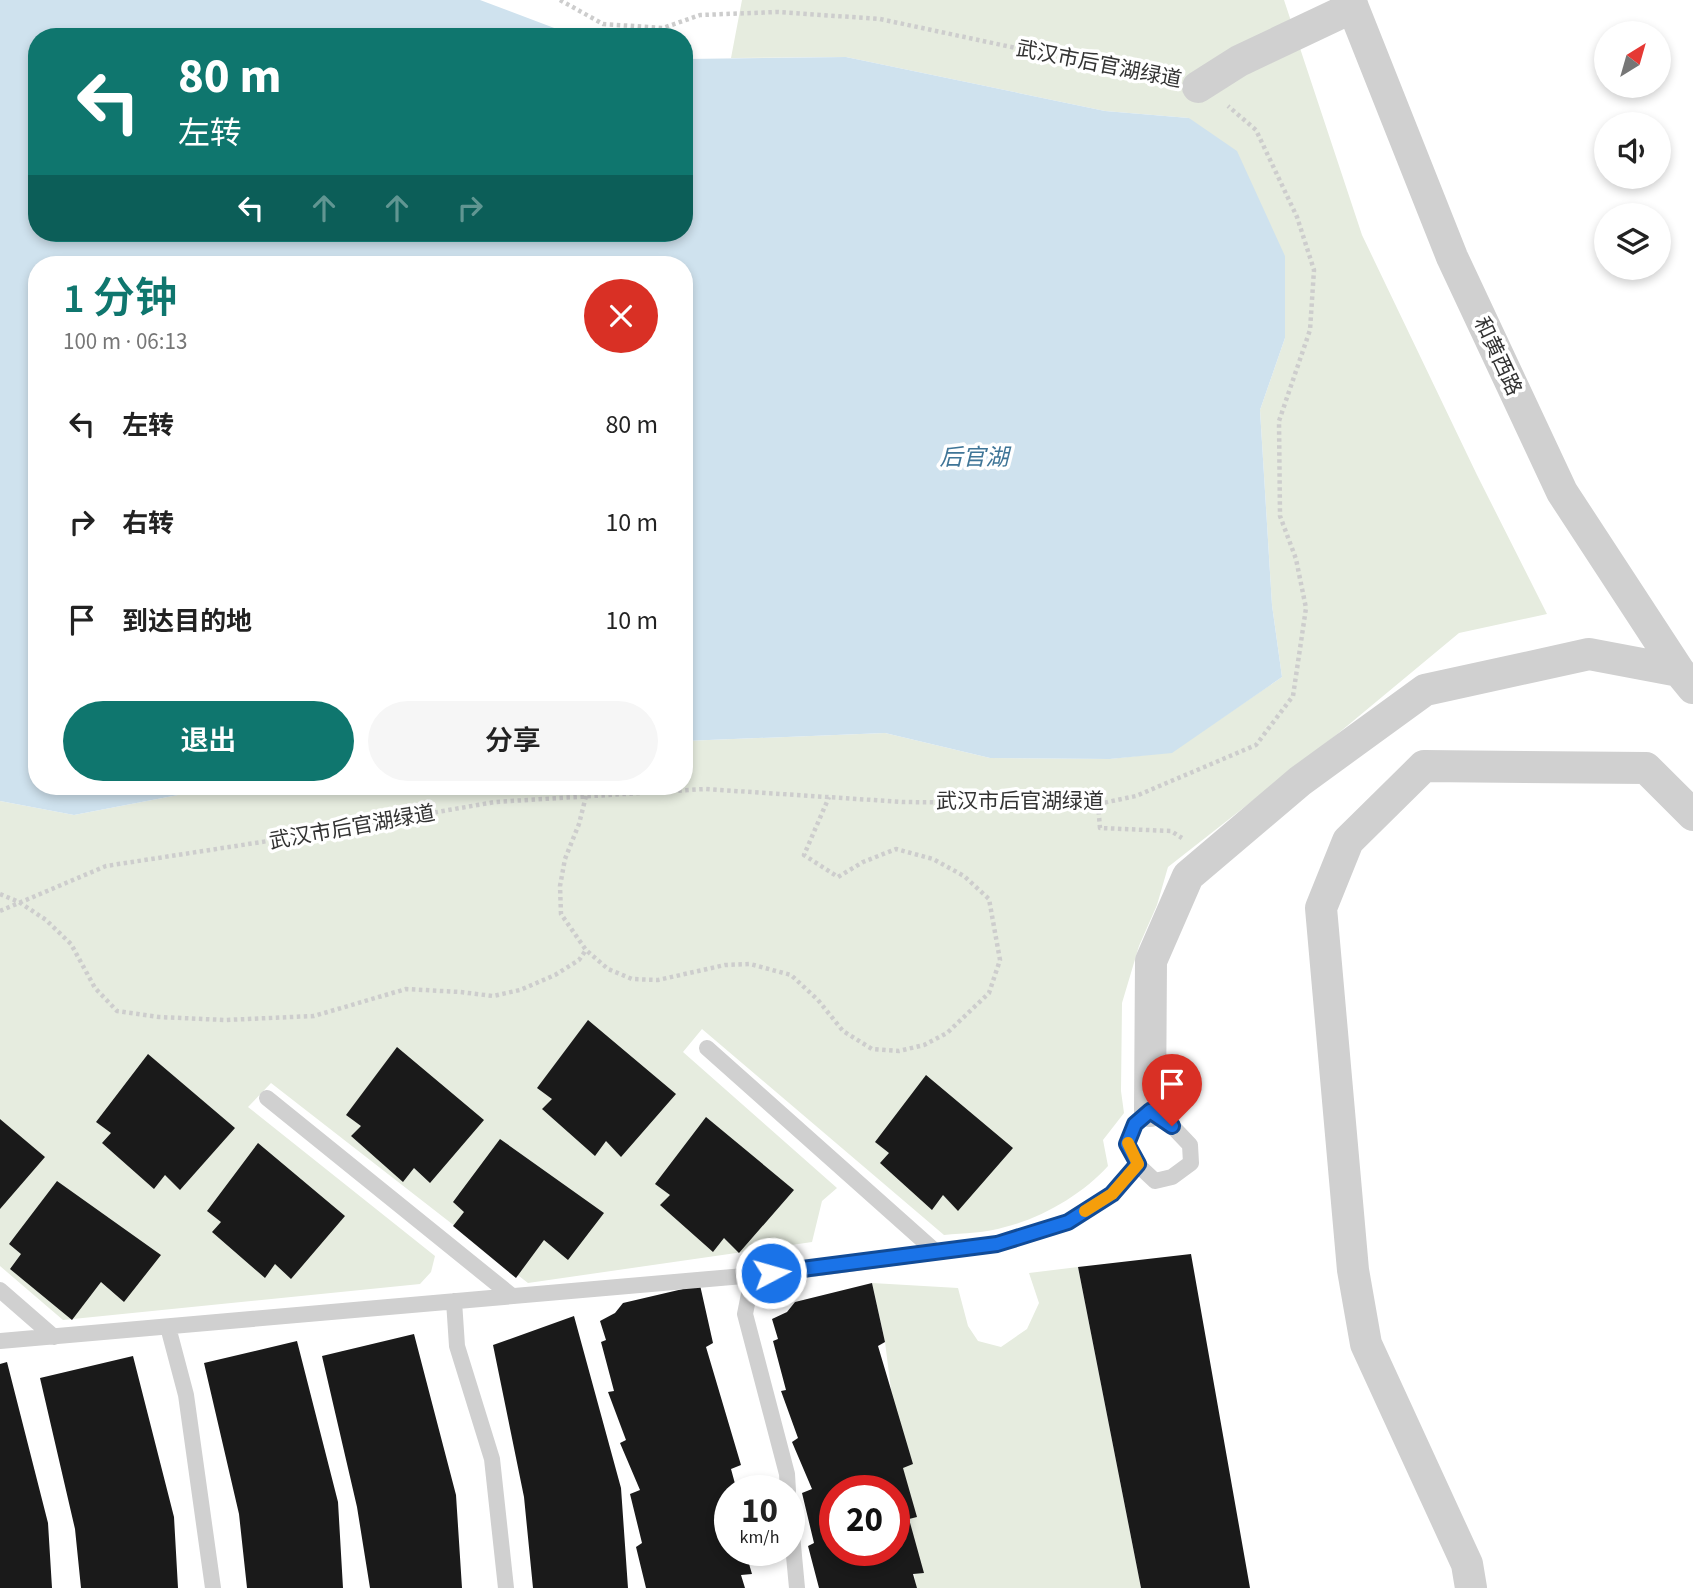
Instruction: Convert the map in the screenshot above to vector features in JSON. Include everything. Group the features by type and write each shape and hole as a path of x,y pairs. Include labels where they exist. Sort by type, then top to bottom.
{"street":[{"path":"1198,87 1239,61 1351,3"},
{"name":"和黄西路","path":"1351,3 1452,257 1562,492 1686,679"},
{"path":"1150,1111 1151,961 1188,877 1300,781 1425,690 1590,654 1686,679"},
{"path":"1471,1588 1467,1564 1366,1344 1353,1270 1321,908 1348,841 1424,766 1646,768 1693,815"}],"lane":[{"path":"708,1048 936,1252"},
{"path":"267,1098 512,1296"},
{"path":"1150,1111 1172,1126 1190,1145 1191,1163 1172,1177 1155,1181 1138,1164 1127,1144 1135,1124 1150,1111"},
{"path":"0,1341 753,1274 997,1244 1068,1222 1112,1194 1138,1164"},
{"path":"753,1274 745,1314 787,1475"},
{"path":"0,1290 54,1337"},
{"path":"454,1301 457,1346 492,1459 506,1588"},
{"path":"168,1326 186,1395 213,1588"},
{"path":"795,1566 797,1588"}],"path":[{"name":"武汉市后官湖绿道","path":"560,0 603,24 663,28 700,15 778,12 880,19 1072,60 1185,79 1232,109 1256,130 1297,217 1314,270 1310,330 1279,421 1280,516 1296,559 1306,608 1293,696 1256,745 1136,796 1098,804 903,802 693,790"},
{"name":"武汉市后官湖绿道","path":"0,911 106,866 495,802 603,795"},
{"path":"586,796 559,886 561,914 586,950 608,969 632,979 658,981 725,965 750,964 791,975 818,1000 843,1031 872,1049 898,1051 924,1045 947,1033 989,993 1000,960 989,899 964,876 933,859 896,849 863,862 838,877 804,855 828,797"},
{"path":"1098,804 1100,828 1171,831 1213,856"},
{"path":"0,894 19,902 46,920 71,944 95,988 117,1012 159,1017 225,1020 314,1016 406,989 493,996 520,990 555,975 579,960 586,950"}],"shaded area":[{"path":"742,0 1284,0 1362,235 1547,614 1459,633 1335,736 1168,867 1157,905 1139,946 1122,1003 1121,1091 1124,1113 1103,1140 1108,1166 1087,1186 1061,1204 1033,1218 983,1232 944,1235 702,1029 683,1052 837,1188 822,1201 812,1242 528,1283 271,1083 248,1107 435,1256 431,1272 420,1284 63,1320 0,1266 0,801 74,815 178,795 693,795 693,741 885,733 990,758 1110,759 1172,752 1282,677 1272,605 1260,410 1285,338 1189,118 1105,111 846,57 731,58"},
{"path":"1078,1267 1141,1588 916,1588 910,1540 910,1475 902,1475 885,1342 872,1283 958,1288 968,1326 978,1341 1001,1347 1027,1329 1039,1303 1029,1273"}],"water":[{"name":"后官湖","path":"0,0 480,0 554,28 28,28 28,242 693,242 693,59 846,57 1105,111 1189,118 1237,151 1285,256 1285,338 1260,410 1272,605 1282,677 1172,753 1110,759 990,758 885,733 693,741 693,256 28,256 28,795 178,795 74,815 0,801"}],"building":[{"path":"588,1020 676,1094 621,1157 606,1141 595,1156 542,1109 552,1099 537,1088"},
{"path":"397,1047 484,1120 430,1183 414,1168 403,1182 351,1136 361,1126 346,1115"},
{"path":"148,1054 235,1128 180,1190 165,1175 154,1189 102,1143 111,1133 96,1122"},
{"path":"926,1075 1013,1148 958,1211 943,1195 932,1210 880,1163 889,1153 875,1142"},
{"path":"706,1117 794,1190 739,1253 724,1238 713,1252 660,1205 670,1195 655,1184"},
{"path":"0,1119 45,1157 0,1209"},
{"path":"500,1139 604,1213 568,1260 544,1240 516,1278 453,1226 464,1212 453,1202"},
{"path":"258,1143 345,1216 291,1279 275,1264 265,1278 212,1232 221,1222 207,1211"},
{"path":"57,1181 161,1255 124,1302 101,1282 72,1320 10,1269 21,1254 9,1244"},
{"path":"1191,1254 1250,1588 1141,1588 1078,1267"},
{"path":"872,1283 885,1342 878,1346 913,1464 903,1468 905,1475 819,1475 819,1566 910,1566 910,1523 924,1573 913,1574 917,1588 819,1588 808,1546 814,1543 805,1506 805,1492 812,1489 792,1442 798,1438 781,1391 786,1390 773,1341 778,1339 772,1319 787,1312 795,1302"},
{"path":"700,1285 713,1343 706,1347 741,1465 731,1469 733,1475 714,1475 714,1566 750,1566 752,1574 741,1575 745,1588 646,1588 636,1547 642,1543 630,1494 640,1490 620,1443 626,1440 608,1392 614,1391 601,1342 606,1340 600,1321 615,1313 623,1303"},
{"path":"574,1316 621,1488 628,1588 533,1588 524,1497 493,1345"},
{"path":"414,1334 456,1495 462,1588 370,1588 357,1507 322,1356"},
{"path":"297,1341 338,1502 343,1588 247,1588 239,1514 204,1363"},
{"path":"133,1356 174,1517 178,1588 81,1588 75,1529 40,1378"},
{"path":"7,1362 48,1523 52,1588 0,1588 0,1364"},
{"path":"910,1492 917,1517 910,1519"}],"slow traffic":[{"path":"1085,1211 1112,1194 1138,1164 1128,1143"}],"route":[{"path":"771,1273 997,1244 1068,1222 1112,1194 1138,1164 1127,1144 1135,1124 1150,1111 1172,1126"}]}
